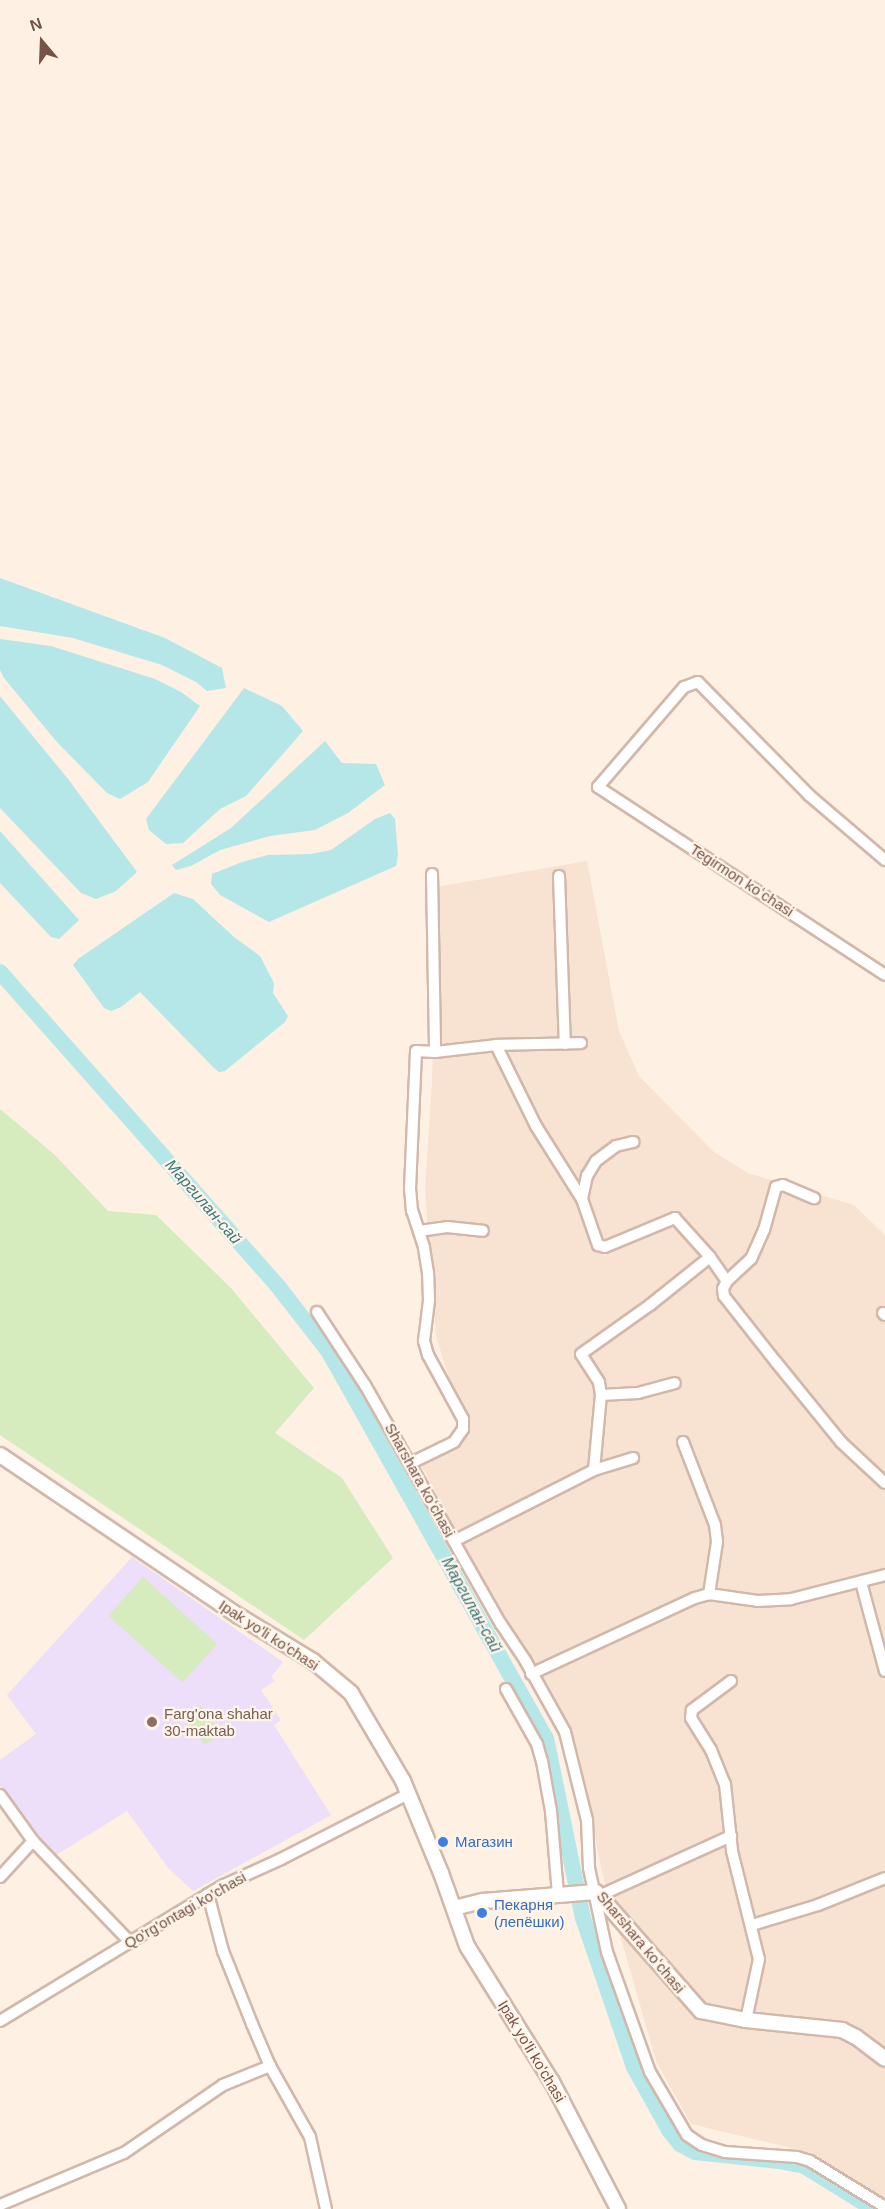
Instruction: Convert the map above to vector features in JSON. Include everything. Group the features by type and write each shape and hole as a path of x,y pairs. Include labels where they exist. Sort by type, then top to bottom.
{"main road":[{"name":"Ipak yo'li ko'chasi","path":"0,1455 239,1616 313,1661 351,1693 388,1752 408,1794 467,1946 542,2065 618,2209"},
{"path":"454,1908 483,1901 597,1893"},
{"name":"Sharshara koʻchasi","path":"597,1893 701,2011 746,2020 842,2030 856,2037 885,2059"}],"street":[{"name":"Tegirmon koʻchasi","path":"885,860 810,796 698,682 684,687 598,787 885,975"},
{"path":"432,874 435,1052"},
{"path":"559,876 565,1044"},
{"path":"411,1463 454,1442 463,1429 463,1419 428,1355 424,1341 429,1300 428,1273 412,1211 410,1189 416,1051 435,1052 496,1045 581,1043"},
{"path":"496,1045 536,1125 582,1199 598,1245 605,1247 675,1218 710,1257 727,1281"},
{"path":"582,1199 587,1176 596,1161 616,1146 634,1142"},
{"path":"814,1198 783,1185 776,1187 764,1230 751,1259 727,1281 723,1289 724,1296 841,1442 885,1483"},
{"path":"419,1231 447,1227 483,1231"},
{"path":"594,1470 602,1395 599,1382 581,1354 584,1349 650,1305 710,1257"},
{"name":"Sharshara koʻchasi","path":"317,1312 365,1385 565,1732 587,1820 589,1868 597,1893"},
{"path":"602,1395 638,1393 675,1383"},
{"path":"683,1442 715,1525 717,1542 709,1594"},
{"path":"454,1541 594,1470 633,1458"},
{"path":"531,1674 695,1598 709,1594 758,1601 791,1599 885,1575"},
{"path":"861,1582 885,1671"},
{"path":"731,1681 692,1710 691,1718 711,1750 725,1784 732,1851 759,1959 746,2020"},
{"path":"506,1689 537,1744 542,1761 551,1811 558,1895"},
{"name":"Qo'rg'ontagi ko'chasi","path":"0,2021 208,1894 408,1794"},
{"path":"0,1796 33,1841 129,1941"},
{"path":"731,1836 597,1893 596,1905 607,1952 651,2072 687,2135 702,2145 725,2152 797,2157 810,2161 885,2207"},
{"path":"0,1877 33,1841"},
{"path":"752,1925 818,1905 885,1878"},
{"path":"208,1894 223,1951 270,2066 310,2137 326,2209"},
{"path":"0,2205 124,2153 223,2085 270,2066"}],"shaded area":[{"path":"587,861 619,1031 639,1076 714,1152 748,1173 854,1205 885,1235 885,2202 812,2153 691,2124 656,2061 602,1872 585,1787 567,1729 505,1634 480,1575 421,1465 467,1437 436,1336 425,1189 432,1082 436,887"},
{"name":"Farg'ona shahar 30-maktab","path":"132,1557 283,1662 271,1677 275,1681 261,1690 281,1720 274,1725 331,1815 193,1891 169,1869 127,1811 53,1857 0,1786 0,1760 36,1734 7,1695"}],"green space":[{"path":"0,1109 55,1155 108,1211 156,1215 231,1288 314,1388 275,1433 342,1478 393,1558 304,1640 0,1435"},
{"path":"143,1577 217,1644 183,1683 108,1616"},
{"path":"200,1705 221,1733 205,1745 184,1717"}],"water":[{"path":"0,578 165,638 222,668 226,688 207,691 196,682 162,665 73,638 0,626"},
{"path":"0,639 51,646 155,679 181,692 200,706 148,782 120,799 107,793 56,741 4,678 0,670"},
{"path":"244,688 282,706 303,731 246,796 220,809 183,843 166,844 149,830 146,819"},
{"path":"0,696 68,779 137,872 116,891 96,899 81,893 0,808"},
{"path":"325,741 342,763 376,764 385,785 348,813 315,830 270,836 220,850 191,866 176,870 172,865 231,828"},
{"path":"390,813 395,819 398,855 396,866 269,922 220,895 211,884 212,874 242,862 268,855 311,854 331,850 375,819"},
{"path":"0,831 79,920 59,939 51,937 0,883"},
{"path":"174,893 193,899 234,937 260,956 274,983 273,993 288,1016 285,1022 225,1071 219,1072 214,1068 140,992 121,1007 111,1011 104,1008 73,965 78,959"}],"waterway":[{"name":"Маргилан-сай","path":"0,972 277,1285 329,1352 546,1738 583,1918 634,2067 669,2130 680,2144 695,2152 804,2166 874,2209"}],"place":[{"name":"Farg'ona shahar 30-maktab","path":"152,1722"},
{"name":"Магазин","path":"443,1842"},
{"name":"Пекарня (лепёшки)","path":"482,1913"}]}
